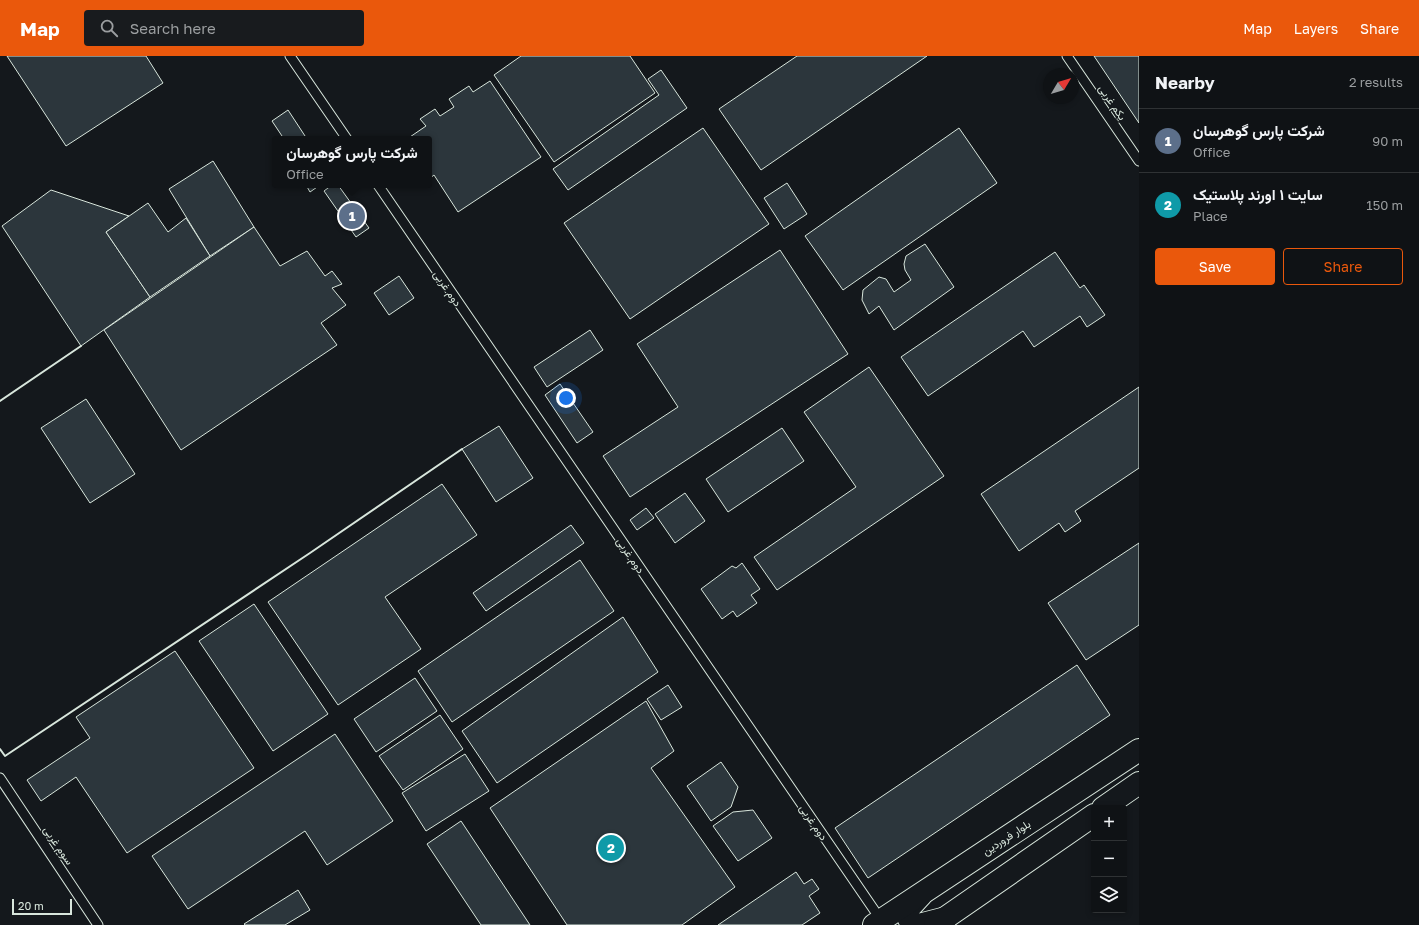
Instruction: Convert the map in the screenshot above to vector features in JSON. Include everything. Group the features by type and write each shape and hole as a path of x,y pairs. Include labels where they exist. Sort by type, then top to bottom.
{"street":[{"name":"بلوار فروردین","path":"880,923 926,890 1139,750"},
{"path":"1107,805 1139,783"},
{"path":"926,890 909,908 907,915 910,923 919,925 940,921 1091,816"}],"lane":[{"path":"290,56 345,136"},
{"name":"یکم غربی","path":"1068,56 1139,161"},
{"name":"دوم غربی","path":"380,188 880,923"},
{"name":"سوم غربی","path":"0,778 98,925"}],"building":[{"path":"7,56 146,56 163,83 66,146"},
{"path":"521,56 630,56 655,93 554,162 494,75"},
{"path":"797,56 927,56 761,170 719,109"},
{"path":"1094,56 1139,56 1139,123"},
{"path":"661,70 687,108 568,190 553,169 659,95 648,79"},
{"path":"490,81 541,157 458,212 434,175 432,177 432,136 411,136 426,126 420,119 435,109 440,116 454,107 449,99 469,86 473,92"},
{"path":"288,110 305,136 282,136 272,121"},
{"path":"703,128 769,224 630,319 564,223"},
{"path":"959,128 997,183 843,290 805,236"},
{"path":"213,161 254,227 210,256 169,189"},
{"path":"787,183 807,214 784,229 764,198"},
{"path":"308,188 316,188 310,192"},
{"path":"328,188 340,188 369,228 356,237 324,191"},
{"path":"51,190 129,216 106,232 150,297 81,346 2,226"},
{"path":"148,203 168,232 186,218 210,256 150,297 106,232"},
{"path":"254,227 280,266 307,251 325,276 332,271 342,284 332,288 346,305 321,323 337,345 181,450 104,330"},
{"path":"925,244 954,287 894,330 879,306 869,314 862,300 863,290 879,277 886,279 894,292 911,280 905,270 904,264 906,256"},
{"path":"780,250 848,354 630,497 603,456 678,407 637,344"},
{"path":"1055,252 1080,288 1084,285 1105,315 1087,327 1080,316 1034,347 1023,331 928,396 901,357"},
{"path":"399,276 414,298 389,315 374,293"},
{"path":"590,330 603,350 547,387 534,367"},
{"path":"869,367 944,476 777,590 754,557 856,487 804,412"},
{"path":"560,384 593,432 577,443 545,395"},
{"path":"1139,387 1139,468 1075,511 1081,521 1065,532 1059,523 1019,551 981,494"},
{"path":"86,399 135,474 90,503 41,428"},
{"path":"499,426 533,478 496,502 462,449"},
{"path":"782,428 804,461 728,512 706,479"},
{"path":"442,484 477,535 385,597 421,649 338,705 268,602"},
{"path":"685,493 705,521 675,543 655,514"},
{"path":"646,508 654,518 637,530 630,520"},
{"path":"571,525 584,543 486,611 473,593"},
{"path":"1139,543 1139,625 1086,660 1048,603"},
{"path":"580,560 614,611 452,722 418,671"},
{"path":"742,563 760,589 751,595 757,603 737,617 733,611 722,619 701,589 732,566 736,568"},
{"path":"254,604 328,714 273,751 199,641"},
{"path":"623,617 658,672 497,783 462,731"},
{"path":"175,651 254,768 127,853 76,777 41,801 27,780 90,738 76,717"},
{"path":"1077,665 1110,715 868,878 835,828"},
{"path":"415,678 437,711 376,752 354,719"},
{"path":"668,685 682,707 661,720 647,699"},
{"path":"646,701 674,751 651,768 735,887 682,925 567,925 490,808"},
{"path":"440,715 463,749 403,790 379,756"},
{"path":"335,734 393,821 327,865 305,831 188,909 152,856"},
{"path":"465,754 489,791 426,831 402,793"},
{"path":"721,762 738,787 731,807 711,821 687,786"},
{"path":"753,810 772,838 738,861 713,826 733,812"},
{"path":"461,821 530,925 481,925 427,844"},
{"path":"796,872 804,884 812,879 819,889 809,896 820,913 802,925 718,925"},
{"path":"298,890 310,910 285,925 244,924"}],"wall":[{"path":"0,401 81,346"},
{"path":"0,749 5,756 310,553 462,449"}],"place":[{"name":"شرکت پارس گوهرسان","path":"352,216"},
{"name":"سایت ۱ اورند پلاستیک","path":"611,848"}]}
